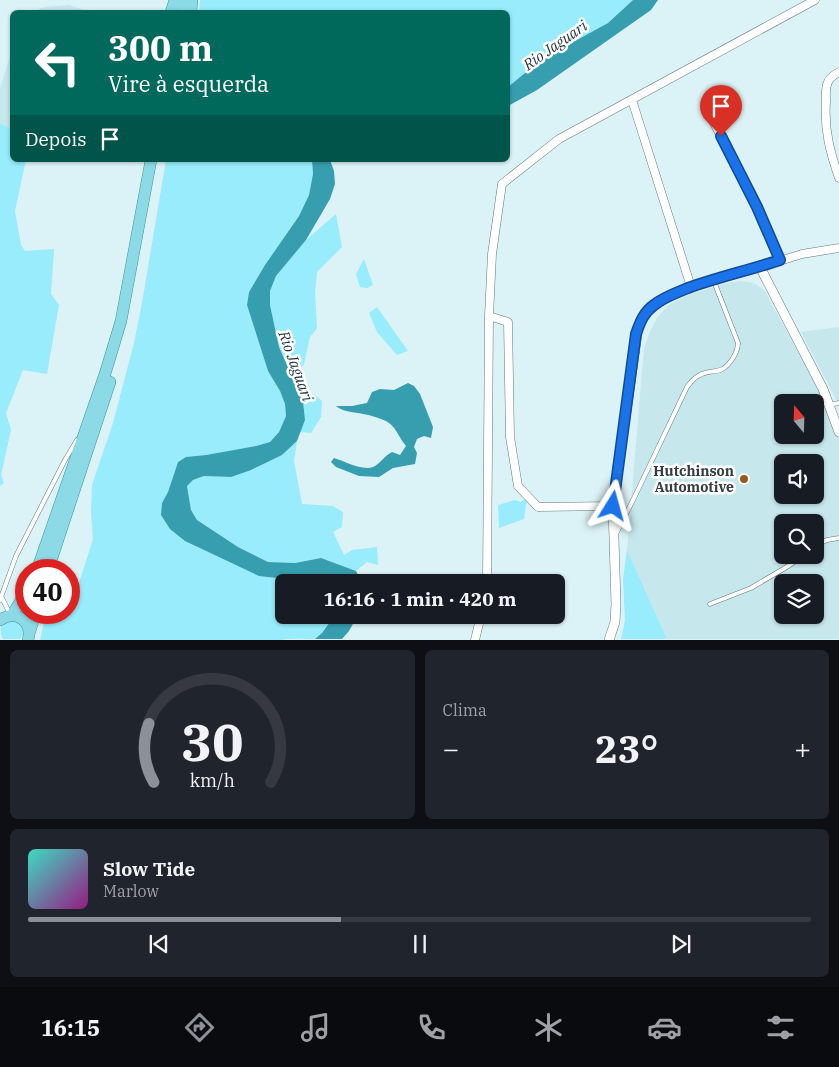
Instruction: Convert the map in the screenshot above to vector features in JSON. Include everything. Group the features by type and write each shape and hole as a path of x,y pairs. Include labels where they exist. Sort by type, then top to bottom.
{"main road":[{"path":"41,559 105,374 121,321 151,162"},
{"path":"52,559 123,341 140,261 157,162"},
{"path":"7,617 15,606"},
{"path":"7,617 17,616 25,622 28,626 28,638"},
{"path":"28,638 32,624"}],"street":[{"path":"487,574 489,316 492,254 502,184 559,139 815,0"},
{"path":"839,72 828,81 825,116 827,134 839,178"},
{"path":"632,100 691,287"},
{"path":"712,119 757,207 780,260"},
{"path":"609,640 616,613 613,506 636,334 642,318 653,305 668,296 713,279 802,254 839,248"},
{"path":"760,267 823,389 839,432"},
{"path":"489,316 508,322 510,437 518,486 538,507 613,506"},
{"path":"476,640 479,624"}],"lane":[{"path":"614,536 687,387 700,374 721,370 728,366 738,348 738,343 713,279"},
{"path":"829,405 839,403"},
{"path":"7,617 0,598 16,556 65,460 87,423"},
{"path":"824,542 839,538"},
{"path":"710,604 751,588 791,564"}],"shaded area":[{"path":"200,0 633,0 608,23 542,59 510,85 510,10 199,10"},
{"path":"633,0 658,0 651,10 537,90 510,105 510,85 542,59 608,23"},
{"path":"69,5 84,10 37,10 44,7"},
{"path":"10,57 10,128 0,123 0,88"},
{"path":"0,123 10,128 10,162 26,162 15,211 21,245 25,251 54,249 51,294 59,305 47,374 23,370 6,413 11,430 1,475 4,483 0,486"},
{"path":"166,162 312,162 313,174 309,195 299,216 249,292 247,305 268,371 280,391 285,404 286,416 279,432 270,442 256,446 186,457 178,462 168,492 162,503 275,577 275,624 328,624 315,639 40,640 44,624 80,624 80,580 93,539 91,513 92,485 113,423 134,343"},
{"path":"312,162 331,162 335,184 330,199 306,240 276,276 270,291 270,305 279,347 303,401 305,420 297,441 282,455 251,470 231,477 204,476 193,480 187,486 191,510 197,520 238,547 268,562 295,563 321,558 356,571 358,574 275,574 275,578 259,576 185,541 170,529 161,515 162,503 168,492 178,462 186,457 256,446 270,442 279,432 286,416 285,404 280,391 268,371 247,305 249,292 299,216 309,195 313,174"},
{"path":"336,214 342,247 317,272 315,292 317,328 310,337 304,364 293,376 279,347 270,305 270,291 276,276 306,240"},
{"path":"364,259 373,285 367,288 360,287 356,274"},
{"path":"740,281 754,283 764,290 821,394 774,394 774,444 824,444 824,401 839,437 839,639 667,639 627,550 644,348 657,318 669,305 688,295 723,284"},
{"path":"377,307 408,351 397,355 377,332 369,313"},
{"path":"839,327 839,405 801,332"},
{"path":"408,383 414,386 420,394 433,427 431,438 424,436 417,439 414,447 417,453 415,464 393,468 379,477 359,476 336,467 331,462 334,458 358,467 369,468 375,466 392,452 400,455 406,446 389,423 372,416 345,411 336,406 352,406 367,403 372,392 380,389 394,390"},
{"path":"314,394 322,401 321,417 311,433 300,432 305,420 303,401"},
{"path":"297,441 294,461 302,504 333,506 343,512 342,527 333,532 344,555 352,550 377,547 378,565 367,562 356,571 321,558 295,563 268,562 238,547 197,520 191,510 187,486 193,480 204,476 231,477 282,455"},
{"path":"527,498 524,519 499,528 498,505 515,500 521,502"},
{"path":"627,550 667,639 621,639 625,620 623,579"},
{"path":"15,620 15,624 20,624 23,634 20,639 3,639 1,625 3,621"},
{"path":"328,624 353,624 342,639 315,639"}],"place":[{"name":"Hutchinson Automotive","path":"744,479"}],"route":[{"path":"613,506 636,334 642,318 653,305 668,296 713,279 780,260 757,207 721,136"}],"water label":[{"name":"Rio Jaguari","path":"555,45"},
{"name":"Rio Jaguari","path":"296,366"}]}
